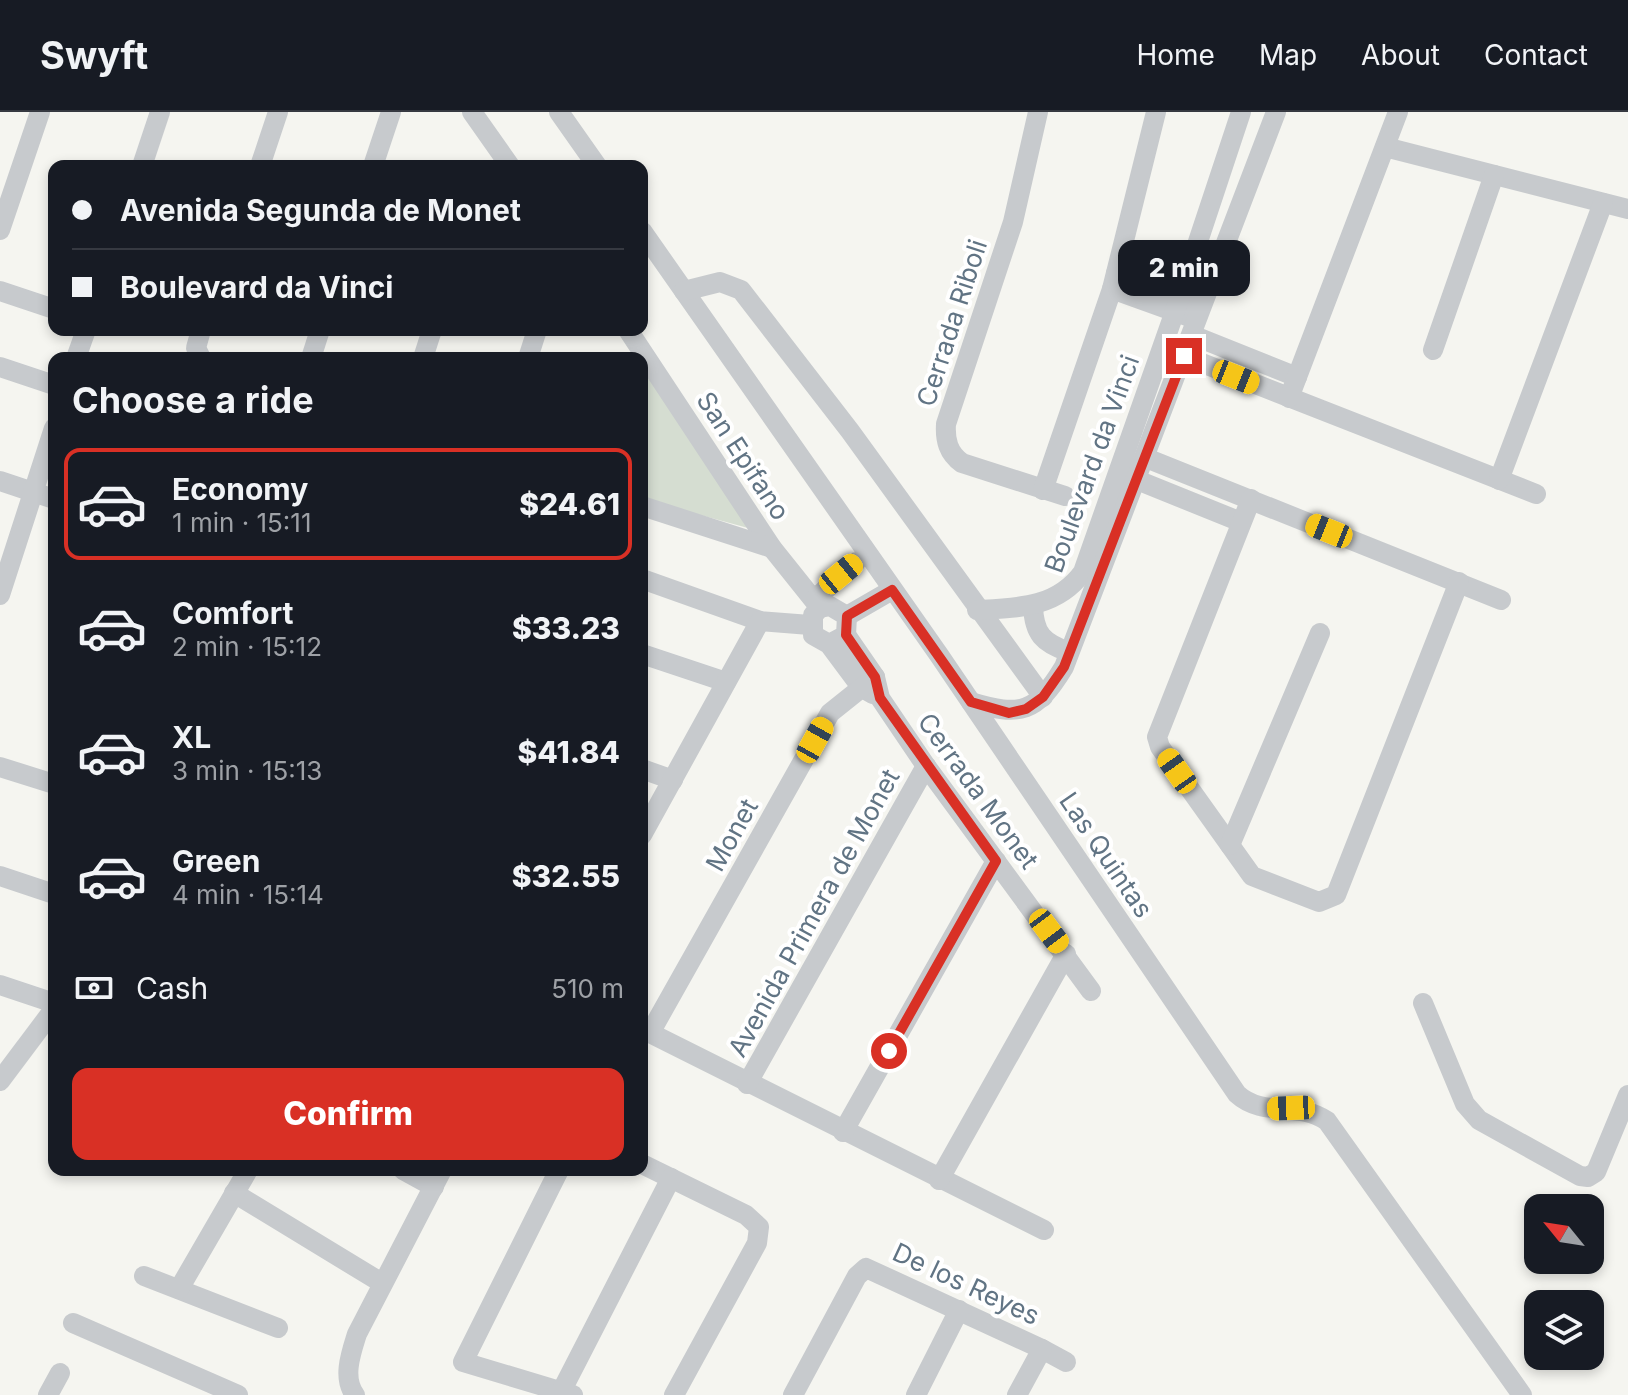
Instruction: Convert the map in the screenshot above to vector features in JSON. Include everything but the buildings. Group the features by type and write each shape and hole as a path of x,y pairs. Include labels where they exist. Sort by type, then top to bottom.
{"street":[{"path":"0,230 40,112"},
{"path":"144,160 160,112"},
{"path":"262,160 278,112"},
{"path":"375,160 391,112"},
{"path":"472,112 506,160"},
{"path":"559,112 593,160"},
{"name":"Cerrada Riboli","path":"1038,112 1017,210 946,424 945,437 954,457 962,463 1065,496"},
{"path":"1043,490 1114,281 1156,112"},
{"name":"Boulevard da Vinci","path":"1241,112 1087,563 1069,588 1089,602 1276,112"},
{"path":"1289,398 1398,112"},
{"path":"487,160 493,142"},
{"path":"1385,147 1628,209"},
{"path":"1433,350 1494,175"},
{"path":"1499,480 1603,203"},
{"name":"Las Quintas","path":"648,240 971,702 1237,1094 1249,1104 1304,1110 1327,1121 1522,1395"},
{"path":"1114,281 1178,303 1198,319 1297,377"},
{"path":"684,291 720,282 741,290 850,431 1039,701"},
{"path":"0,291 48,307"},
{"path":"1184,356 1536,494"},
{"name":"San Epifano","path":"648,365 815,611 813,635 841,632 868,682"},
{"path":"0,367 48,383"},
{"path":"0,595 48,446"},
{"path":"1146,458 1501,600"},
{"path":"1137,480 1241,522"},
{"path":"0,481 48,497"},
{"path":"1251,499 1157,737 1160,747 1255,879 1319,902 1336,895 1459,582"},
{"path":"648,508 772,548"},
{"path":"815,611 856,562"},
{"path":"648,581 760,621 840,608 841,632"},
{"path":"977,610 1033,606 1069,588"},
{"path":"841,632 892,590"},
{"path":"971,702 1017,712 1039,701 1064,667 1089,602"},
{"path":"1033,606 1034,621 1041,639 1069,652"},
{"path":"648,824 760,621"},
{"path":"1230,845 1320,633"},
{"path":"648,656 726,682"},
{"name":"Cerrada Monet","path":"868,682 1091,991"},
{"name":"Monet","path":"648,1030 830,713 868,682"},
{"name":"Avenida Primera de Monet","path":"747,1084 926,766"},
{"path":"0,767 48,782"},
{"path":"648,771 673,780"},
{"path":"843,1132 996,861"},
{"path":"0,876 48,892"},
{"path":"939,1180 1066,954"},
{"path":"0,985 48,1001"},
{"path":"1423,1003 1465,1104 1479,1120 1580,1176 1588,1177 1596,1172 1628,1095"},
{"path":"0,1081 48,1017"},
{"path":"648,1034 1044,1230"},
{"path":"648,1167 755,1221 759,1227 757,1243 674,1395"},
{"path":"179,1289 244,1176"},
{"path":"556,1176 463,1362 567,1393 671,1178"},
{"path":"355,1395 351,1390 348,1363 357,1334 438,1178"},
{"path":"234,1193 382,1283"},
{"name":"De los Reyes","path":"793,1395 857,1276 866,1268 1042,1349 1017,1395"},
{"path":"144,1276 278,1328"},
{"path":"916,1395 959,1310"},
{"path":"73,1323 238,1395"},
{"path":"1042,1349 1066,1362"},
{"path":"48,1395 60,1373"}],"shaded area":[{"path":"648,377 748,528 648,501"}],"route":[{"path":"889,1051 996,861 880,698 875,677 846,635 849,626 847,616 892,590 971,702 1009,713 1034,705 1064,667 1184,356"}]}
